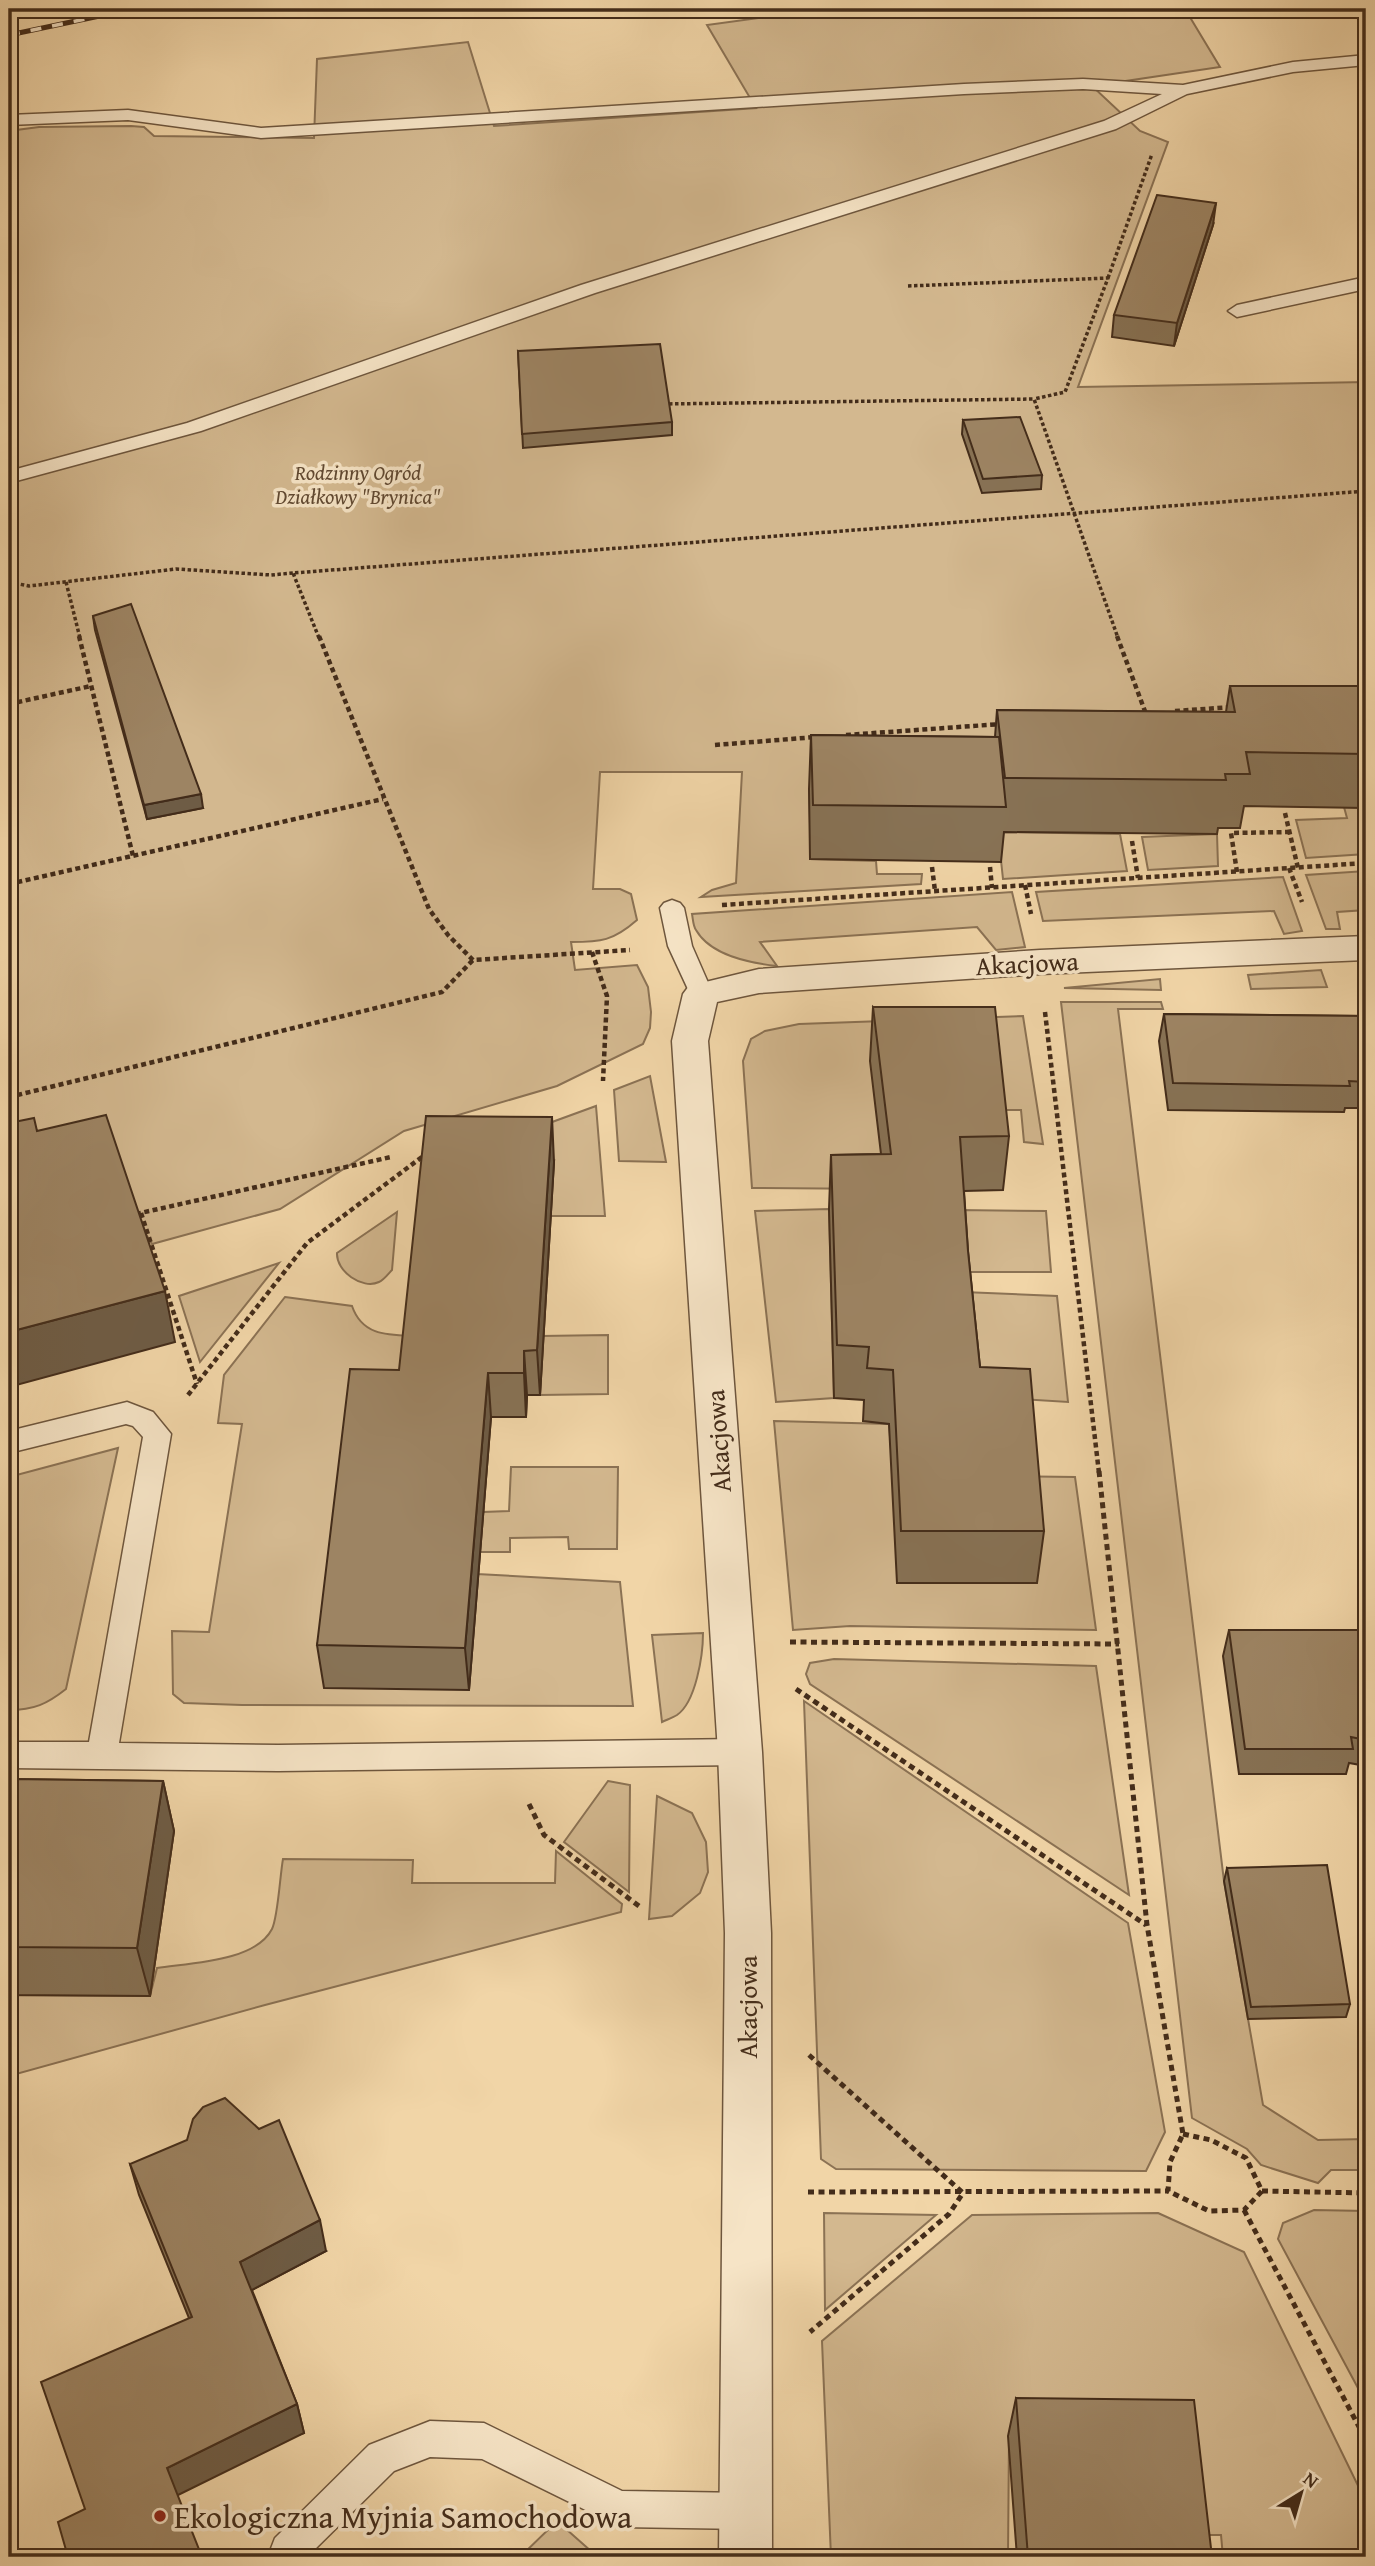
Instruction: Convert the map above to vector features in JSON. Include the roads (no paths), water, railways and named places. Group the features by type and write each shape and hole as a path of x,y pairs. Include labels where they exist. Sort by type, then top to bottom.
{"street":[{"name":"Akacjowa","path":"745,2557 748,1933 740,1752 690,1041 701,994 759,981 1040,962 1366,948"}],"lane":[{"path":"9,477 194,427 588,289 1110,125 1183,90 1293,67 1366,60"},
{"path":"9,120 128,115 261,133 964,89 1083,84 1183,90"},
{"path":"1237,311 1366,283"},
{"path":"672,908 680,946 701,994"},
{"path":"9,1442 127,1413 144,1419 157,1434 102,1755"},
{"path":"9,1755 278,1758 740,1752"},
{"path":"288,2551 382,2458 430,2439 484,2441 620,2509 746,2511"}],"railway":[{"path":"9,35 133,9"}],"place":[{"name":"Ekologiczna Myjnia Samochodowa","path":"160,2516"}],"park label":[{"name":"Rodzinny Ogród Działkowy \"Brynica\"","path":"358,484"}]}
